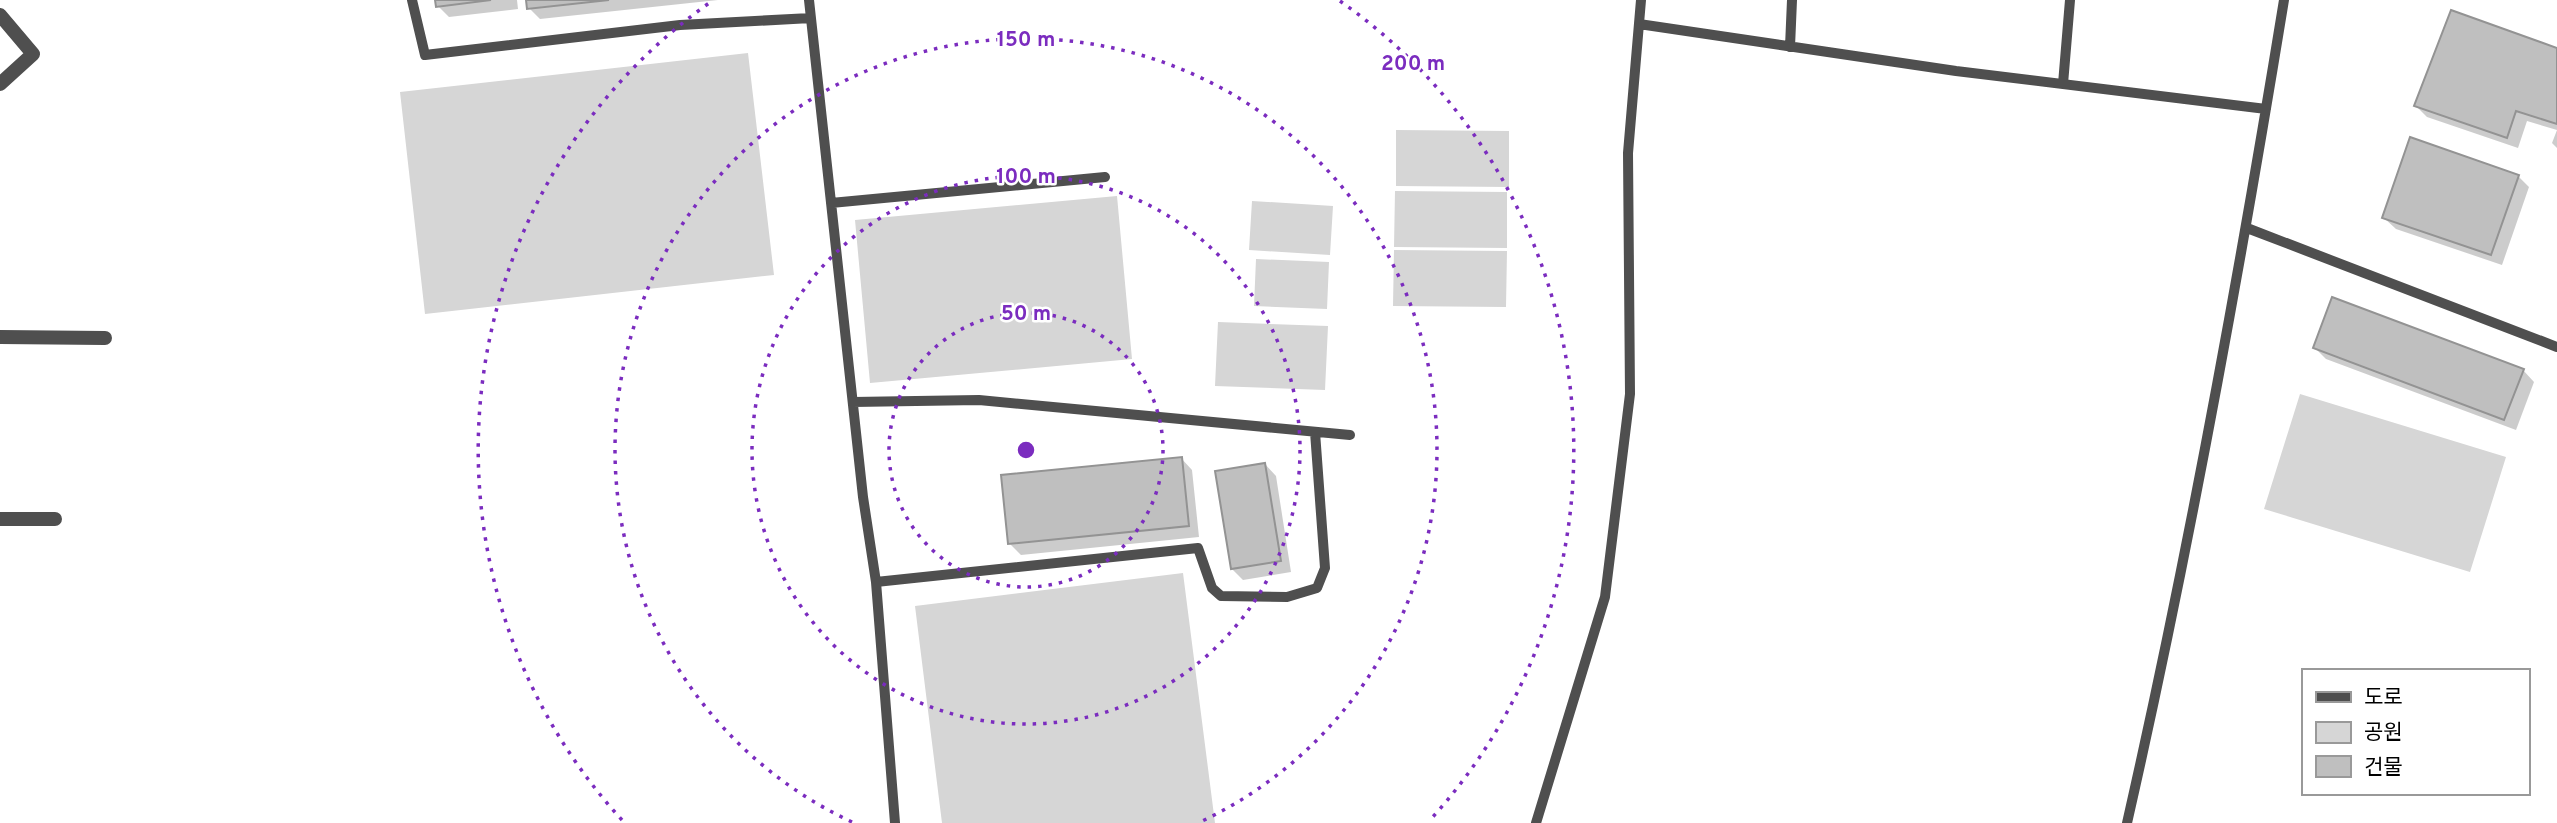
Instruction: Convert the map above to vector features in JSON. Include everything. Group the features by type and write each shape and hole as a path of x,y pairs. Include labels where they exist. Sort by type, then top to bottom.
{"street":[{"path":"0,15 33,54 0,84"},
{"path":"0,337 105,338"},
{"path":"0,519 55,519"}],"lane":[{"path":"412,0 425,55 680,25 810,18"},
{"path":"808,0 876,582 895,823"},
{"path":"1536,823 1605,597 1630,394 1628,153 1641,0"},
{"path":"1790,47 1792,0"},
{"path":"2063,84 2070,0"},
{"path":"2127,823 2168,643 2247,228 2284,0"},
{"path":"1639,24 1790,47 2266,109"},
{"path":"831,203 1105,177"},
{"path":"2247,228 2557,347"},
{"path":"853,402 979,400 1350,435"},
{"path":"876,582 1198,548 1212,588 1221,596 1287,597 1317,588 1325,568 1315,432"}],"green space":[{"path":"748,53 774,275 425,314 400,92"},
{"path":"1396,130 1509,131 1509,187 1396,186"},
{"path":"1395,191 1507,192 1507,248 1394,247"},
{"path":"1117,196 1132,359 870,383 855,220"},
{"path":"1252,201 1333,206 1330,255 1249,250"},
{"path":"1394,250 1507,251 1506,307 1393,306"},
{"path":"1256,259 1329,262 1327,309 1254,306"},
{"path":"1218,322 1328,326 1325,390 1215,386"},
{"path":"2300,394 2506,457 2470,572 2264,509"},
{"path":"1183,573 1215,823 942,823 915,606"}],"building":[{"path":"435,0 491,0 436,7"},
{"path":"526,0 609,0 527,9"},
{"path":"2451,10 2557,48 2557,124 2516,111 2507,138 2414,106"},
{"path":"2410,137 2519,175 2491,255 2382,218"},
{"path":"2332,297 2524,369 2504,420 2313,348"},
{"path":"1182,457 1189,526 1008,544 1001,475"},
{"path":"1265,463 1281,561 1231,569 1215,471"}]}
